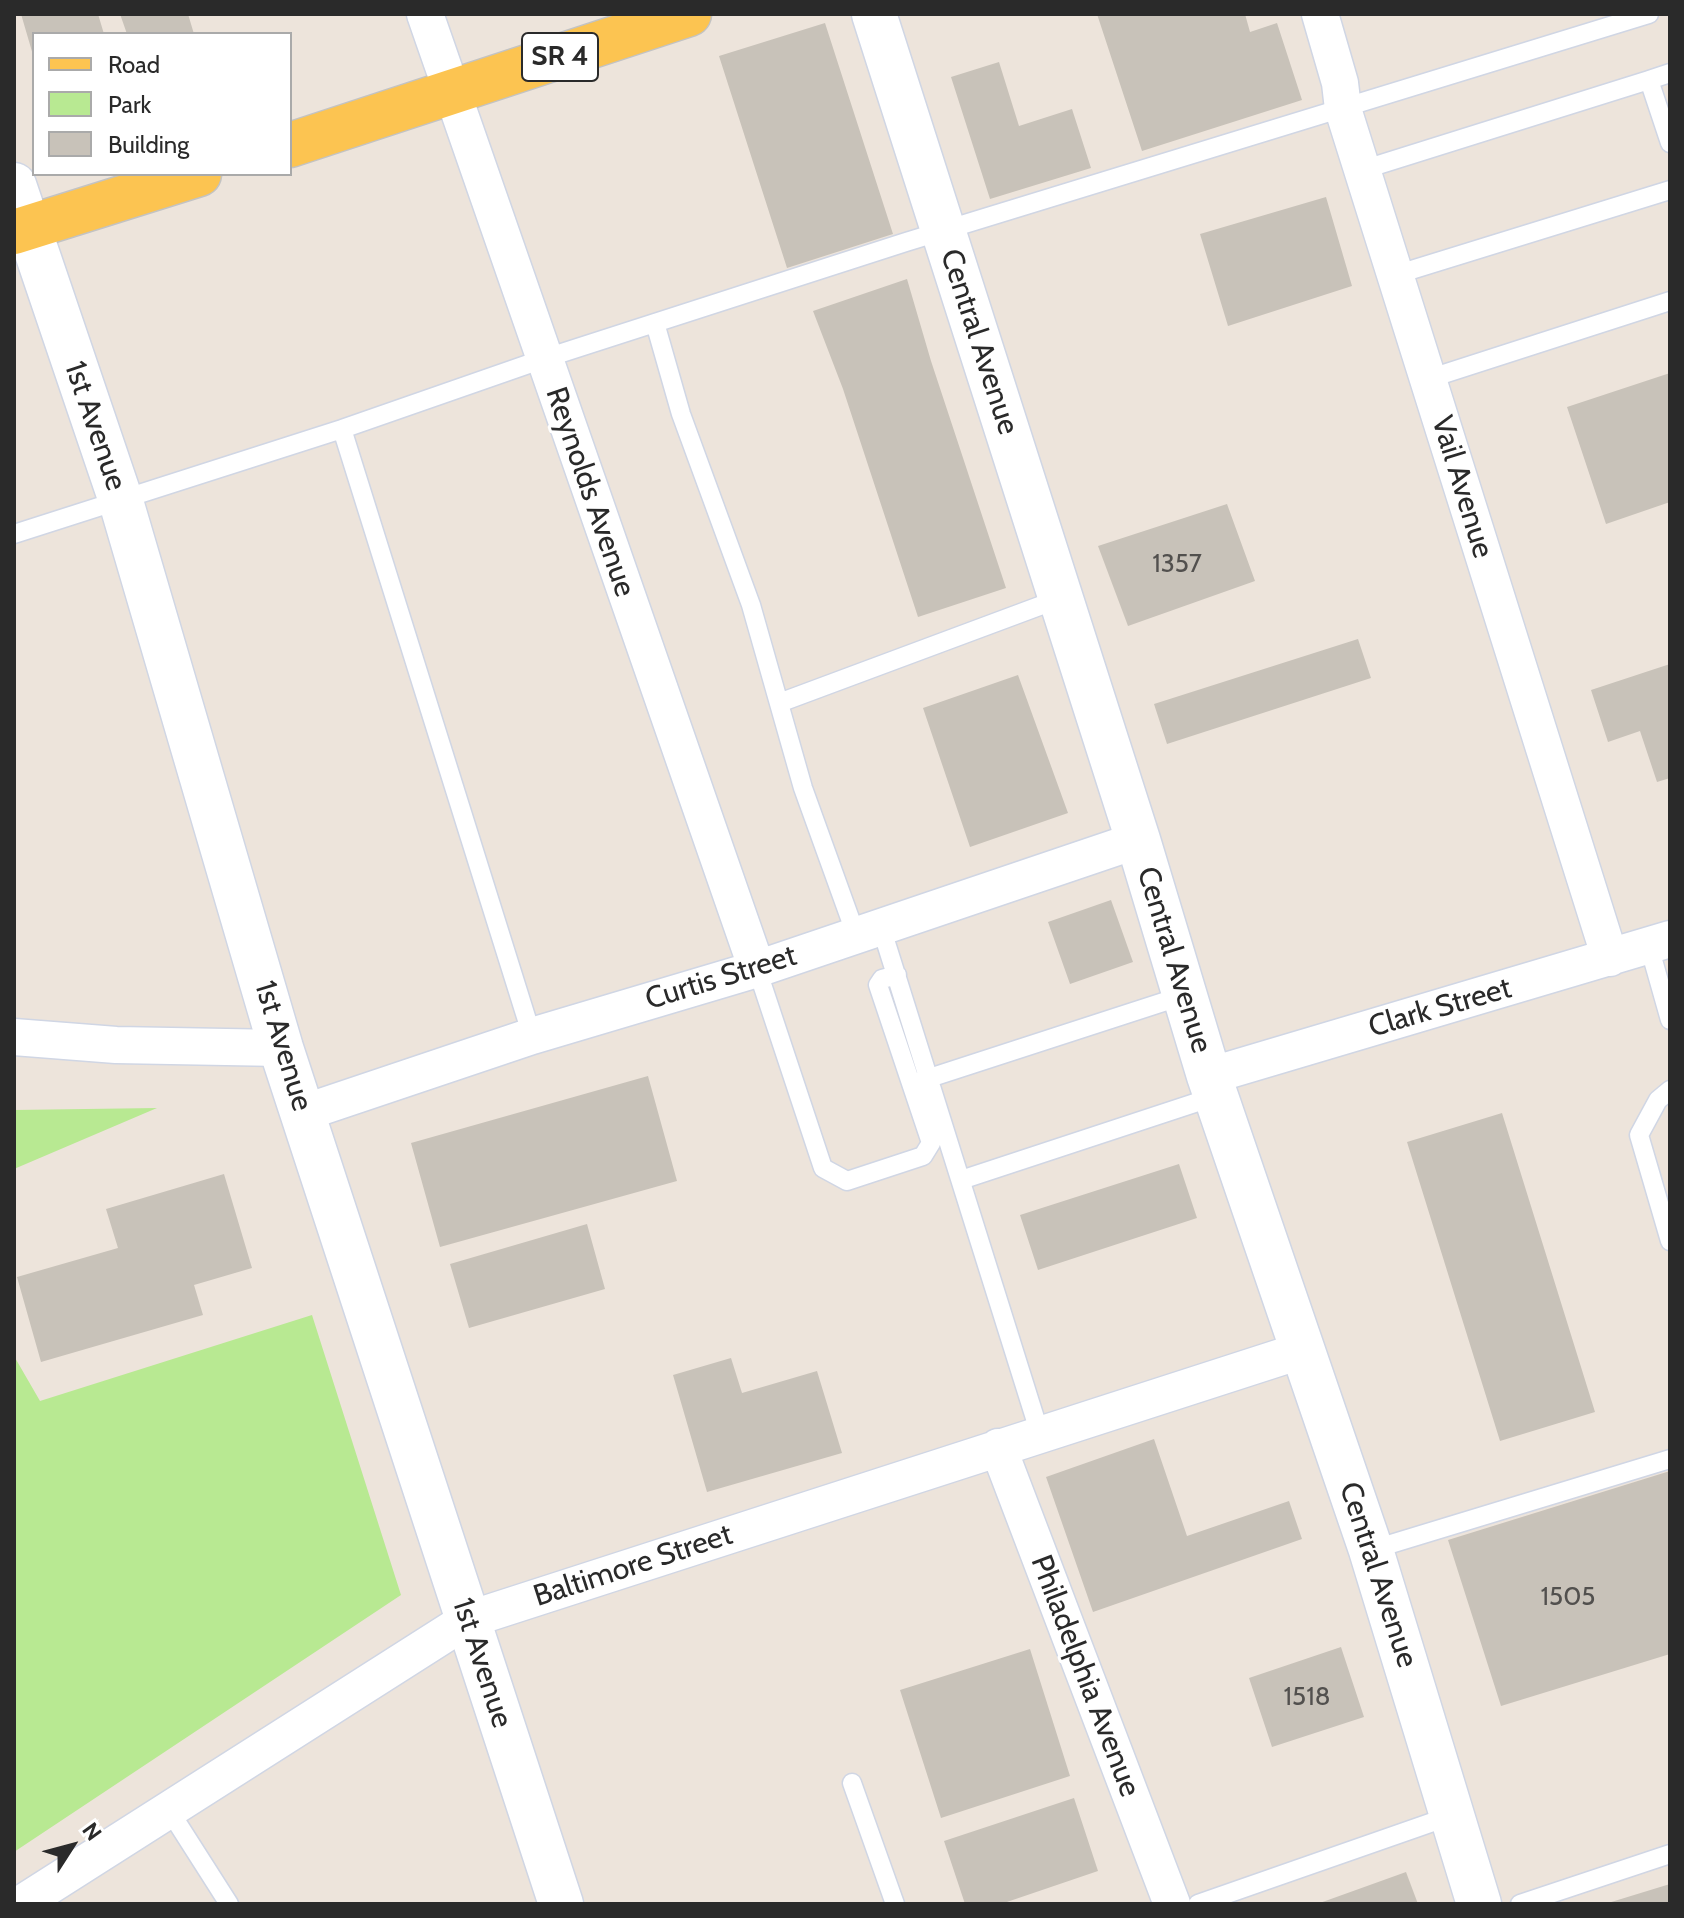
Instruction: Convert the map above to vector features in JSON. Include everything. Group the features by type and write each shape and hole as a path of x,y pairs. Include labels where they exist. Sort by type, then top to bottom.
{"main road":[{"name":"SR 4","path":"292,144 689,14"},
{"path":"22,230 193,176"}],"street":[{"name":"Reynolds Avenue","path":"425,14 757,969"},
{"name":"Central Avenue","path":"874,14 1138,840 1213,1086 1371,1550 1479,1904"},
{"name":"Vail Avenue","path":"1320,14 1340,83 1343,109 1610,958"},
{"name":"1st Avenue","path":"14,185 22,230 120,498 281,1048 561,1904"},
{"name":"Curtis Street","path":"303,1113 532,1036 757,969 1138,840"},
{"name":"Clark Street","path":"1213,1086 1659,942"},
{"path":"14,1037 116,1045 281,1048"},
{"name":"Baltimore Street","path":"21,1904 467,1620 1303,1350"},
{"name":"Philadelphia Avenue","path":"998,1447 1172,1904"}],"lane":[{"path":"14,534 943,230 1649,14"},
{"path":"1362,170 1670,73"},
{"path":"1649,80 1670,143"},
{"path":"1395,275 1670,190"},
{"path":"1428,379 1670,301"},
{"path":"655,323 681,414 751,605 803,788 869,931 897,975 931,1143 923,1156 847,1181 823,1168 757,969"},
{"path":"342,429 532,1036"},
{"path":"779,703 1061,598"},
{"path":"1659,942 1670,1020"},
{"path":"920,1081 1185,995"},
{"path":"920,1081 961,1180 1040,1434"},
{"path":"961,1180 1213,1086"},
{"path":"1670,1090 1658,1100 1639,1135 1670,1241"},
{"path":"1371,1550 1670,1459"},
{"path":"852,1783 895,1904"},
{"path":"169,1810 229,1904"},
{"path":"1198,1904 1454,1815"},
{"path":"1520,1904 1670,1854"}],"green space":[{"path":"157,1108 14,1169 14,1110"},
{"path":"312,1315 401,1595 14,1852 14,1356 40,1401"}],"building":[{"path":"21,14 98,14 103,32 32,32 32,52"},
{"path":"120,14 188,14 193,32 126,32"},
{"path":"1097,14 1245,14 1250,32 1277,23 1302,100 1142,151"},
{"path":"825,23 893,234 787,268 719,56"},
{"path":"999,62 1019,126 1072,109 1091,168 990,199 951,77"},
{"path":"1326,197 1352,286 1228,326 1200,234"},
{"path":"907,279 1006,588 918,617 843,389 813,311"},
{"path":"1670,373 1670,502 1606,524 1567,407"},
{"path":"1227,504 1255,581 1128,626 1098,546"},
{"path":"1358,639 1371,678 1167,744 1154,704"},
{"path":"1670,664 1670,778 1657,782 1640,731 1608,742 1591,690"},
{"path":"1018,675 1068,813 970,847 923,708"},
{"path":"1111,900 1133,962 1070,984 1048,922"},
{"path":"648,1076 677,1181 440,1247 411,1143"},
{"path":"1502,1113 1595,1412 1500,1441 1407,1142"},
{"path":"1179,1164 1197,1218 1038,1270 1020,1215"},
{"path":"224,1174 252,1268 194,1285 203,1315 41,1362 17,1277 118,1248 106,1209"},
{"path":"587,1224 605,1289 469,1328 450,1264"},
{"path":"731,1358 742,1393 817,1371 842,1453 707,1492 673,1375"},
{"path":"1154,1439 1187,1536 1289,1501 1302,1539 1093,1612 1046,1477"},
{"path":"1670,1471 1670,1654 1501,1706 1448,1540"},
{"path":"1341,1647 1364,1717 1272,1747 1249,1678"},
{"path":"1030,1649 1070,1776 941,1818 900,1690"},
{"path":"1074,1798 1098,1871 1001,1904 965,1904 944,1841"},
{"path":"1406,1872 1418,1904 1317,1904"},
{"path":"1670,1884 1670,1904 1608,1904 1608,1903"}]}
